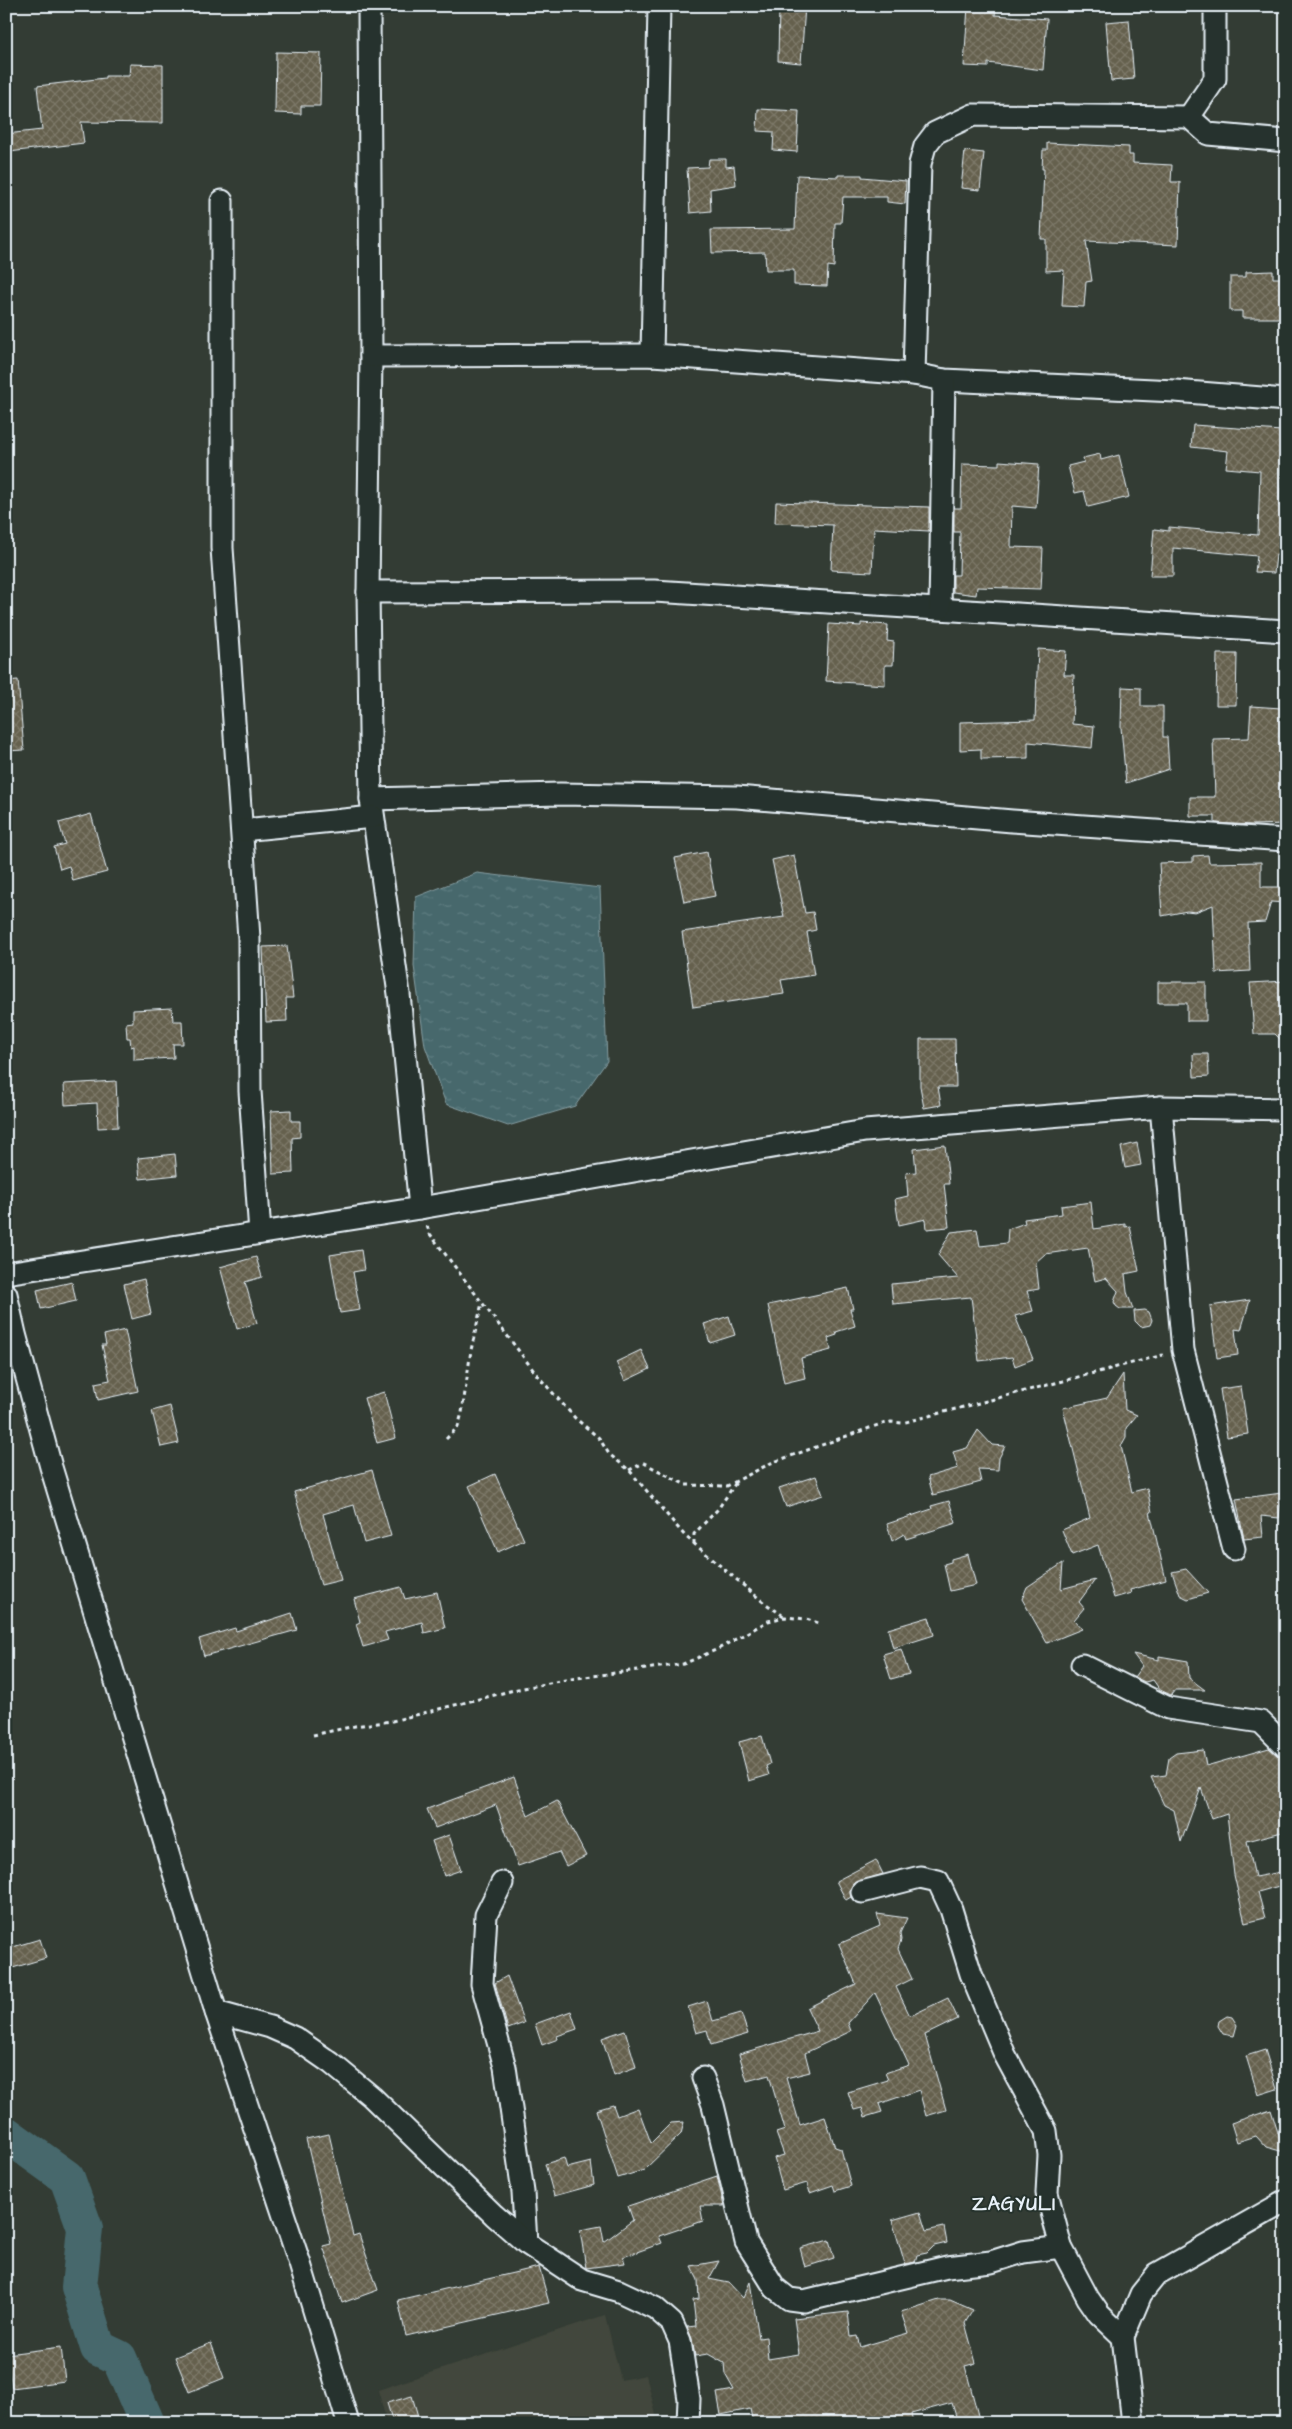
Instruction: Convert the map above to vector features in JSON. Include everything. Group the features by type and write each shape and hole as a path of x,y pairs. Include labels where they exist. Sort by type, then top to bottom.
{"street":[{"path":"369,6 371,356 368,592 372,808 398,994 420,1208"},
{"path":"652,355 660,6"},
{"path":"1189,117 1215,79 1215,6"},
{"path":"914,374 920,164 925,146 935,133 973,115 1189,117 1208,134 1286,141"},
{"path":"222,201 222,548 250,938 250,1091 260,1234"},
{"path":"371,356 652,355 914,374 944,380 1175,391 1286,400"},
{"path":"940,608 944,380"},
{"path":"368,592 654,591 1286,631"},
{"path":"243,830 372,808 560,794 737,797 1012,821 1286,840"},
{"path":"1161,1107 1183,1350 1234,1549"},
{"path":"6,1273 420,1208 865,1132 1161,1107 1286,1109"},
{"path":"6,1294 15,1334 52,1468 216,2012 297,2255 348,2423"},
{"path":"1082,1665 1168,1708 1261,1722 1286,1746"},
{"path":"862,1892 920,1877 938,1881 951,1909 972,1974 1005,2055 1046,2131 1049,2155 1046,2193 1060,2247 1099,2314 1123,2338"},
{"path":"502,1883 486,1915 482,1984 505,2067 522,2182 526,2243"},
{"path":"216,2012 270,2027 294,2038 331,2063 372,2097 494,2215 526,2243 582,2280 619,2291 655,2308 672,2323 684,2357 689,2399 688,2423"},
{"path":"703,2078 713,2104 746,2242 775,2288 788,2299 804,2301 947,2267 991,2262 1023,2252 1060,2247"},
{"path":"1133,2423 1123,2338 1141,2294 1157,2274 1286,2201"}],"path":[{"path":"420,1208 430,1234 537,1375 575,1418 599,1438 609,1454 629,1470 694,1544 762,1601 786,1617"},
{"path":"446,1439 458,1427 462,1414 470,1350 482,1302"},
{"path":"629,1470 644,1463 686,1485 728,1486 771,1463 878,1425 902,1422 1183,1350"},
{"path":"694,1544 694,1534 718,1509 737,1480"},
{"path":"313,1735 355,1726 392,1721 518,1689 570,1679 683,1664 718,1650 768,1621 786,1617 806,1619 822,1624"}],"shaded area":[{"path":"605,2315 621,2380 646,2375 658,2423 387,2423 378,2390"}],"water":[{"path":"477,873 600,888 607,1061 575,1106 508,1126 446,1104 425,1046 414,966 416,897"}],"building":[{"path":"779,6 805,6 801,63 778,61"},
{"path":"968,6 996,6 995,15 1047,19 1043,70 988,63 988,67 964,66"},
{"path":"1129,20 1134,79 1111,81 1106,22"},
{"path":"276,52 321,53 320,106 301,106 301,114 275,113"},
{"path":"130,64 163,65 163,123 81,122 84,143 9,152 6,134 42,130 37,86 105,78 105,76 129,76"},
{"path":"758,109 799,111 797,152 773,150 774,132 757,131"},
{"path":"1047,143 1129,147 1129,155 1133,155 1133,163 1172,165 1171,182 1180,182 1178,245 1086,241 1092,281 1086,282 1084,307 1062,306 1064,270 1046,271 1046,239 1041,239 1043,150 1047,150"},
{"path":"965,151 984,153 980,190 961,188"},
{"path":"709,159 726,159 726,167 734,166 736,185 710,189 711,211 690,213 687,168 708,167"},
{"path":"797,175 838,177 838,175 862,175 862,177 906,181 905,204 887,202 887,197 843,197 841,223 835,223 834,267 828,266 827,286 794,285 794,270 766,270 765,252 712,253 711,230 795,229"},
{"path":"1273,271 1273,278 1286,278 1286,318 1242,318 1242,311 1230,311 1230,277 1246,277 1246,272"},
{"path":"1193,425 1282,431 1279,506 1286,507 1286,556 1276,555 1274,573 1255,572 1257,556 1173,548 1173,576 1150,576 1154,529 1169,531 1169,527 1258,535 1260,471 1226,468 1228,451 1191,447"},
{"path":"1100,454 1101,460 1119,455 1129,497 1088,507 1084,491 1075,493 1068,466 1084,462 1083,458"},
{"path":"999,461 1039,464 1036,508 1012,506 1011,547 1043,548 1041,589 977,587 976,595 953,592 953,575 959,575 960,532 954,532 954,508 961,508 962,464 999,465"},
{"path":"776,502 929,507 929,531 874,528 872,572 831,570 833,525 775,523"},
{"path":"861,623 888,625 887,641 894,642 893,665 885,665 885,685 826,681 829,624 861,626"},
{"path":"1038,649 1066,651 1064,675 1074,675 1072,724 1094,726 1092,748 1028,742 1028,758 981,759 981,749 960,750 960,722 1035,720"},
{"path":"1217,654 1237,654 1236,705 1216,705"},
{"path":"18,680 24,750 6,751 6,681"},
{"path":"1122,687 1141,688 1141,706 1163,706 1163,737 1167,737 1169,769 1126,783 1121,727"},
{"path":"1251,706 1281,708 1279,737 1286,737 1286,824 1215,823 1215,816 1190,816 1190,797 1215,797 1213,739 1249,738"},
{"path":"91,814 107,872 73,881 69,866 60,869 54,847 65,844 59,823"},
{"path":"707,852 715,896 684,902 675,858"},
{"path":"794,855 805,913 813,912 816,930 807,932 814,975 781,980 784,994 693,1007 682,932 784,917 772,860"},
{"path":"1208,855 1209,863 1261,862 1261,887 1286,887 1286,903 1271,902 1265,922 1248,923 1250,971 1216,973 1213,905 1195,912 1187,911 1162,916 1159,863 1193,862 1193,856"},
{"path":"287,946 293,998 286,998 287,1021 266,1022 263,947"},
{"path":"1286,981 1286,1045 1275,1034 1254,1034 1250,983"},
{"path":"1158,982 1206,982 1206,1021 1187,1021 1187,1003 1158,1003"},
{"path":"172,1008 173,1021 182,1021 183,1044 173,1044 174,1058 134,1060 134,1046 131,1047 130,1038 127,1038 126,1023 133,1022 133,1010"},
{"path":"920,1039 955,1039 956,1087 938,1087 941,1105 924,1108 920,1086"},
{"path":"1193,1054 1208,1054 1209,1076 1194,1077"},
{"path":"116,1081 118,1127 98,1128 97,1103 65,1105 64,1084"},
{"path":"291,1110 291,1121 300,1121 300,1137 292,1138 293,1173 273,1174 271,1111"},
{"path":"1137,1143 1141,1165 1125,1168 1121,1147"},
{"path":"945,1145 949,1184 944,1184 949,1227 927,1229 926,1219 899,1225 895,1199 908,1196 906,1173 916,1172 914,1149"},
{"path":"175,1154 177,1175 140,1179 138,1158"},
{"path":"1091,1202 1094,1229 1125,1224 1125,1227 1130,1226 1139,1271 1125,1274 1127,1292 1133,1309 1120,1309 1116,1306 1114,1302 1118,1291 1106,1278 1095,1281 1088,1248 1045,1254 1036,1262 1039,1289 1027,1291 1033,1311 1015,1316 1033,1359 1015,1366 1012,1357 979,1361 971,1297 893,1304 891,1284 958,1278 938,1255 951,1232 977,1229 980,1246 1007,1243 1008,1229 1025,1223 1024,1219 1062,1214 1061,1206"},
{"path":"361,1250 364,1270 353,1272 360,1310 340,1313 330,1255"},
{"path":"256,1257 262,1277 245,1282 257,1323 237,1329 220,1267"},
{"path":"144,1279 151,1314 132,1319 124,1284"},
{"path":"72,1282 76,1301 41,1309 37,1290"},
{"path":"848,1288 853,1309 850,1309 855,1326 836,1332 837,1335 828,1338 831,1350 801,1358 805,1378 784,1383 768,1305"},
{"path":"1250,1300 1241,1330 1235,1329 1238,1355 1217,1358 1210,1306"},
{"path":"1145,1310 1149,1312 1152,1320 1150,1325 1141,1327 1135,1321 1134,1311"},
{"path":"729,1316 735,1335 710,1343 704,1324"},
{"path":"125,1330 138,1391 98,1400 95,1383 110,1380 102,1345 106,1345 104,1335"},
{"path":"641,1350 650,1369 625,1381 616,1362"},
{"path":"1123,1374 1125,1410 1137,1415 1126,1428 1126,1437 1121,1446 1132,1492 1147,1488 1152,1512 1150,1512 1166,1580 1130,1590 1131,1593 1114,1598 1098,1545 1072,1555 1062,1530 1090,1518 1063,1408 1107,1398"},
{"path":"1241,1386 1248,1434 1227,1437 1220,1389"},
{"path":"384,1392 396,1438 377,1443 364,1398"},
{"path":"170,1406 179,1443 161,1447 152,1411"},
{"path":"978,1430 992,1445 1005,1446 999,1458 998,1470 978,1469 981,1482 933,1495 928,1477 958,1468 953,1452 967,1448"},
{"path":"372,1470 391,1536 364,1543 354,1505 323,1514 341,1580 321,1585 294,1492"},
{"path":"495,1474 524,1540 498,1552 469,1486"},
{"path":"816,1476 823,1495 786,1507 779,1488"},
{"path":"1282,1493 1279,1518 1261,1516 1263,1537 1244,1539 1236,1499"},
{"path":"949,1501 956,1523 906,1539 904,1534 892,1541 887,1524 932,1509 931,1506"},
{"path":"968,1554 976,1585 950,1591 944,1564 951,1562 951,1559"},
{"path":"1063,1563 1061,1589 1095,1580 1079,1602 1084,1608 1074,1620 1082,1629 1047,1643 1022,1599 1027,1587"},
{"path":"1186,1569 1208,1593 1188,1599 1180,1595 1172,1572"},
{"path":"401,1587 405,1599 437,1592 445,1628 424,1633 422,1622 385,1632 388,1640 363,1647 356,1624 360,1622 354,1599"},
{"path":"292,1613 297,1630 204,1656 199,1639 235,1628 236,1631"},
{"path":"929,1617 934,1635 893,1648 888,1629"},
{"path":"901,1649 909,1674 891,1679 883,1654"},
{"path":"1133,1654 1159,1660 1159,1656 1188,1661 1189,1678 1205,1690 1175,1690 1171,1695 1160,1690 1153,1680 1145,1682 1134,1677 1142,1666"},
{"path":"762,1736 770,1764 766,1766 769,1775 749,1781 739,1742"},
{"path":"1269,1748 1285,1759 1286,1763 1286,1831 1247,1841 1255,1877 1286,1871 1286,1884 1258,1892 1265,1918 1245,1923 1234,1875 1227,1814 1212,1819 1201,1788 1181,1842 1174,1810 1164,1805 1151,1777 1166,1775 1169,1758 1176,1753 1203,1750 1206,1766"},
{"path":"514,1777 528,1816 557,1801 586,1856 566,1866 559,1852 518,1866 496,1805 435,1828 427,1809"},
{"path":"449,1835 461,1870 444,1876 432,1841"},
{"path":"876,1860 883,1874 854,1883 850,1889 851,1897 846,1900 836,1881"},
{"path":"877,1914 907,1918 900,1933 901,1940 898,1949 912,1979 896,1987 910,2016 948,1998 958,2019 925,2035 946,2110 926,2116 919,2090 879,2104 882,2112 865,2117 862,2108 854,2110 848,2092 888,2080 885,2073 909,2065 875,1993 848,2023 851,2031 805,2053 810,2072 786,2078 800,2125 825,2117 835,2147 841,2149 851,2186 835,2191 833,2185 810,2193 807,2183 783,2190 774,2158 784,2155 776,2133 785,2130 769,2075 747,2081 739,2054 818,2031 807,2008 856,1984 839,1944 880,1926"},
{"path":"40,1939 46,1958 6,1970 6,1949"},
{"path":"507,1976 524,2023 508,2029 495,1983"},
{"path":"707,2001 713,2021 741,2013 748,2034 711,2045 707,2030 696,2033 688,2007"},
{"path":"571,2011 577,2029 557,2036 558,2039 542,2045 535,2024"},
{"path":"1227,2016 1232,2017 1237,2025 1234,2036 1223,2034 1218,2026 1219,2021"},
{"path":"625,2030 636,2067 614,2075 602,2038"},
{"path":"1265,2050 1277,2089 1258,2095 1246,2056"},
{"path":"613,2105 617,2116 638,2108 651,2143 671,2123 684,2122 681,2134 644,2170 618,2178 596,2110"},
{"path":"1271,2110 1284,2152 1266,2147 1256,2136 1237,2142 1231,2123"},
{"path":"329,2134 353,2236 359,2234 378,2290 342,2303 323,2246 331,2244 306,2139"},
{"path":"564,2158 567,2168 591,2162 594,2185 554,2196 545,2164"},
{"path":"717,2176 724,2206 700,2206 703,2221 659,2236 662,2243 623,2257 625,2263 586,2268 580,2230 601,2226 604,2242 633,2220 628,2206"},
{"path":"920,2212 926,2231 944,2227 947,2243 934,2246 927,2253 917,2255 915,2262 905,2264 892,2220"},
{"path":"829,2240 834,2258 805,2267 800,2248"},
{"path":"719,2261 709,2279 729,2283 743,2298 750,2282 759,2338 766,2337 768,2359 799,2354 794,2318 848,2312 851,2337 857,2336 860,2347 908,2333 901,2312 939,2300 950,2300 973,2310 965,2323 976,2363 965,2366 980,2423 958,2423 952,2403 911,2414 913,2423 753,2423 750,2409 721,2415 717,2393 734,2390 725,2374 724,2363 708,2354 695,2356 692,2339 687,2327 696,2326 693,2300 699,2299 698,2280 691,2266"},
{"path":"539,2267 549,2303 406,2336 398,2300"},
{"path":"211,2343 224,2378 189,2392 175,2357"},
{"path":"61,2347 65,2381 12,2388 7,2354"},
{"path":"412,2396 420,2423 393,2423 387,2403"}],"waterway":[{"path":"6,2134 67,2178 85,2228 79,2287 98,2348 119,2358 147,2423"}],"district":[{"name":"ZAGYULI","path":"1014,2204"}]}
